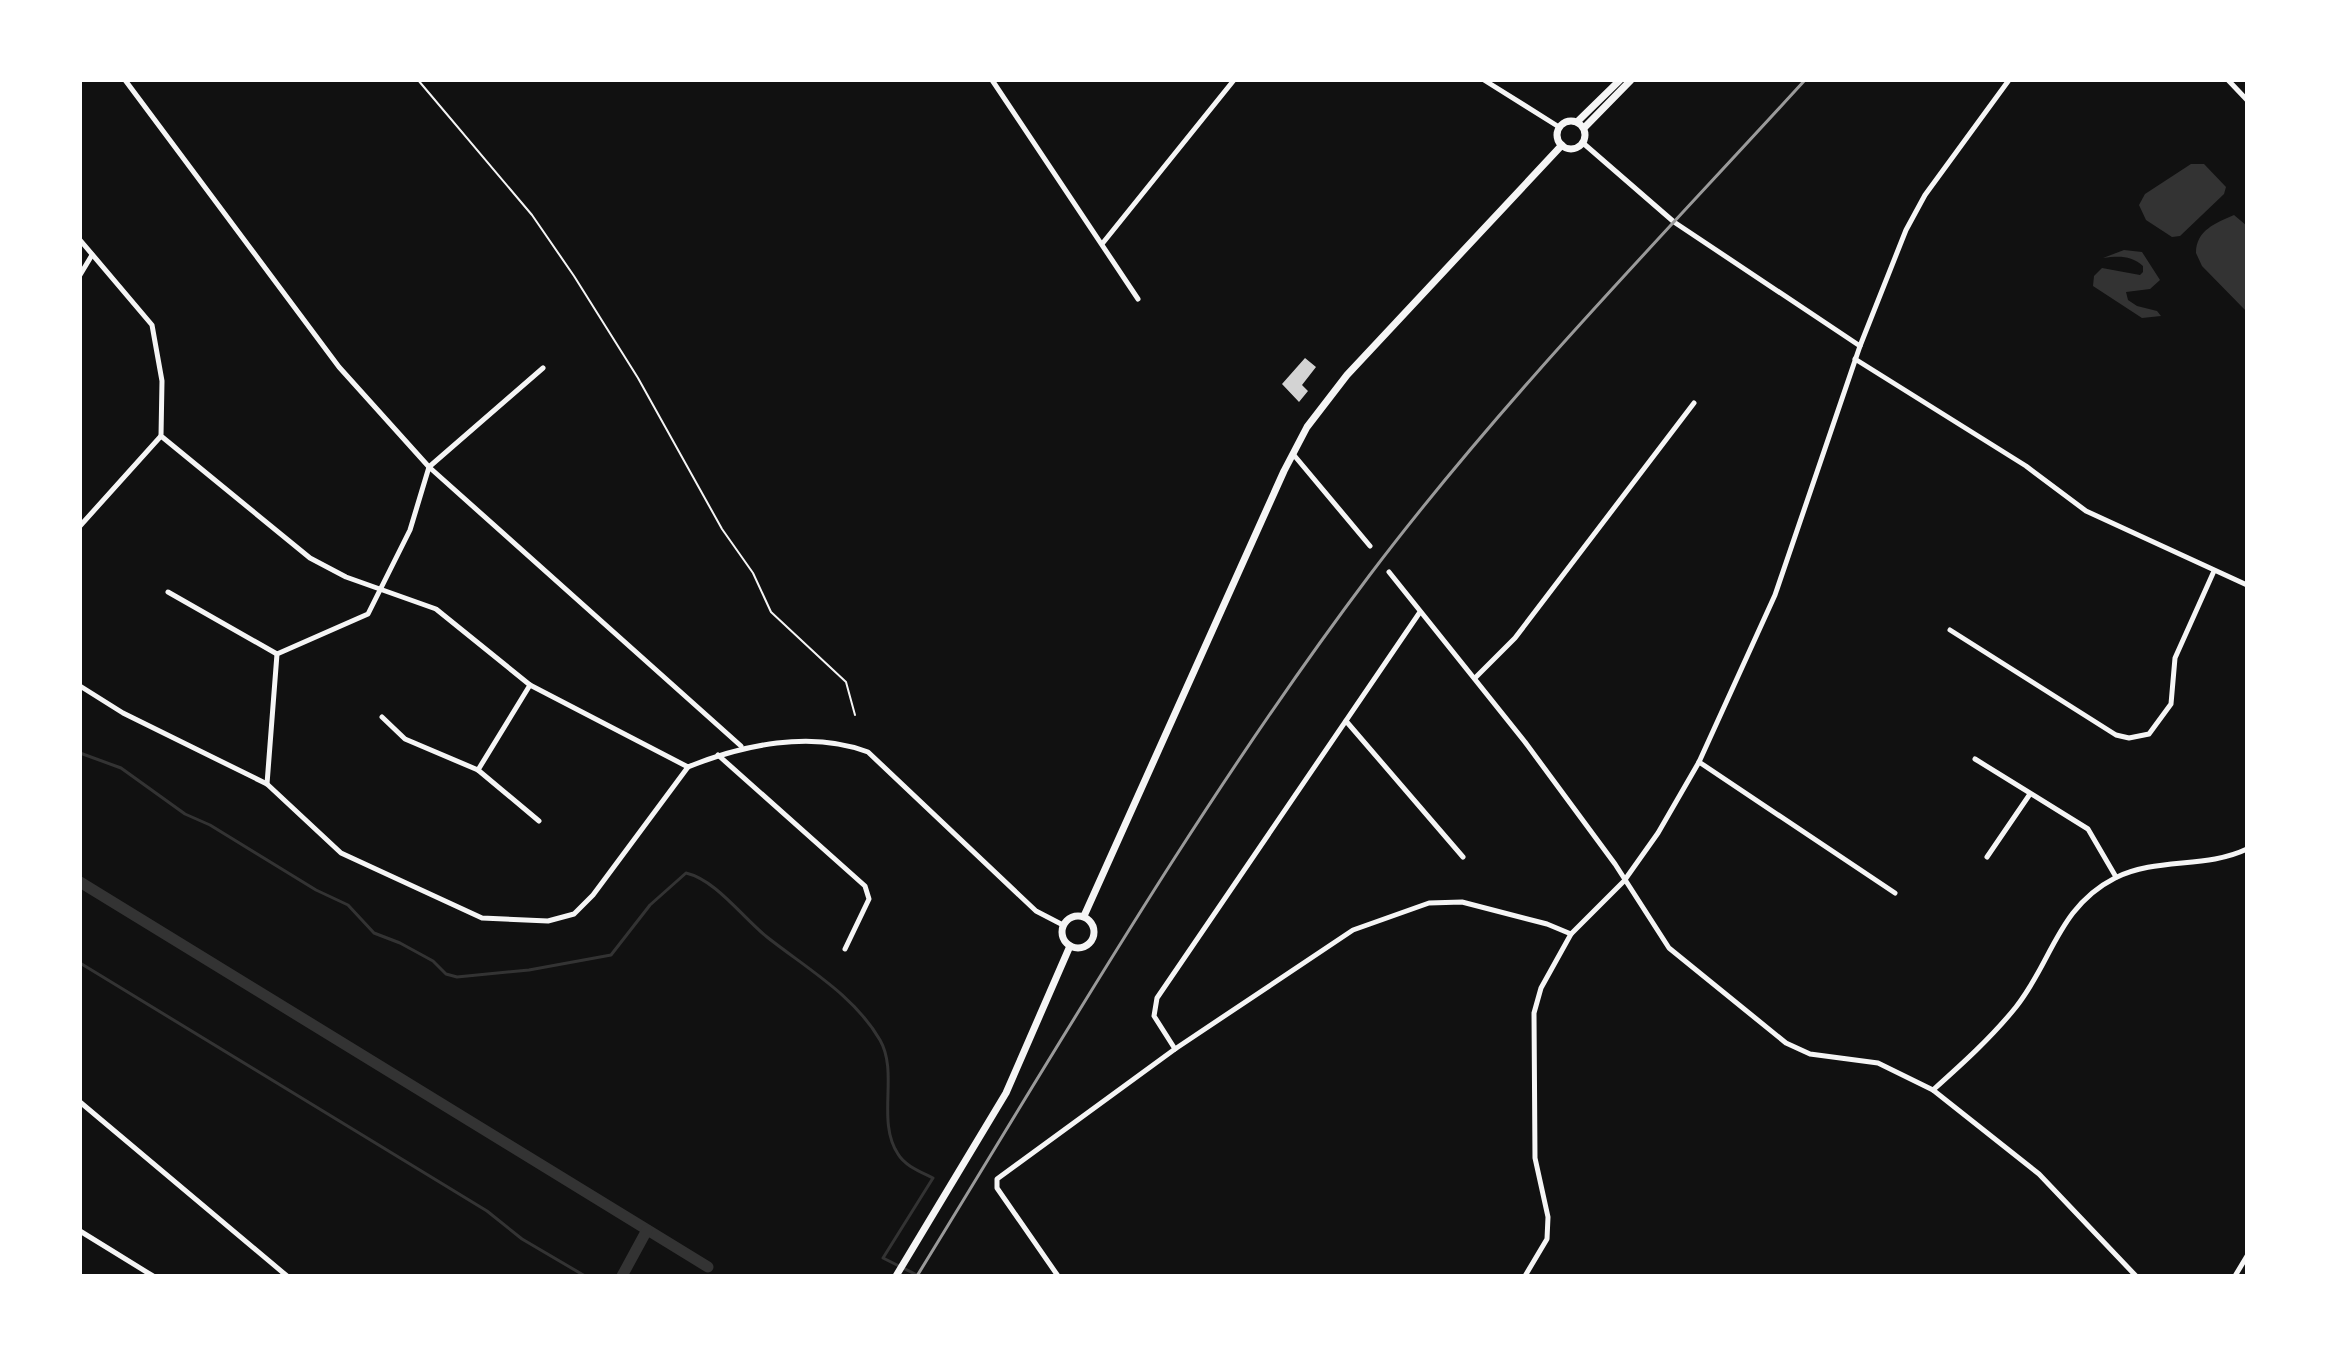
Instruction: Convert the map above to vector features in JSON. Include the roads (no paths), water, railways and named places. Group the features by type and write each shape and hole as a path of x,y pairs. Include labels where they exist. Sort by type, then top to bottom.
{"main road":[{"path":"1580,125 1620,80"},
{"path":"1580,125 1631,80"},
{"path":"1565,122 1580,125 1583,143 1571,149 1562,145 1557,137 1559,127 1565,122"},
{"path":"1084,916 1292,453 1315,416 1347,375 1562,145"},
{"path":"1074,916 1084,916 1095,928 1093,939 1086,947 1070,946 1063,937 1063,925 1074,916"},
{"path":"899,1270 1006,1093 1070,946"}],"street":[{"path":"125,80 339,367 429,467 742,747"},
{"path":"992,80 1138,299"},
{"path":"1102,244 1234,80"},
{"path":"1484,80 1559,127"},
{"path":"1525,1276 1547,1239 1548,1217 1535,1158 1534,1013 1541,988 1571,934 1624,881 1658,833 1699,762 1775,595 1855,359 1906,230 1925,195 2009,80"},
{"path":"2228,80 2247,100"},
{"path":"1583,143 1674,222 1860,346"},
{"path":"80,240 152,325 162,381 161,436 80,526"},
{"path":"80,275 92,255"},
{"path":"1855,359 2026,466 2086,511 2247,585"},
{"path":"277,654 368,614 410,530 429,467 543,368"},
{"path":"1475,678 1515,638 1694,403"},
{"path":"161,436 310,558 346,577 436,609 530,685 688,767"},
{"path":"1292,453 1370,546"},
{"path":"1950,630 2116,735 2139,738 2156,728 2171,704 2175,658 2214,571"},
{"path":"1389,572 1475,678 1624,881 1669,948 1767,1031 1810,1054 1878,1063 1933,1090 2039,1174 2136,1276"},
{"path":"168,592 277,654"},
{"path":"1175,1049 1154,1016 1157,998 1420,612"},
{"path":"267,784 277,654"},
{"path":"478,770 530,685"},
{"path":"80,686 123,713 267,784 341,853 482,918 548,921 574,914 593,895 688,767 742,747 788,742 851,746 868,752 1036,911 1063,925"},
{"path":"382,717 405,739 478,770 539,821"},
{"path":"1346,721 1463,857"},
{"path":"718,755 865,886 869,899 845,949"},
{"path":"1975,759 2088,829 2116,877"},
{"path":"1699,762 1895,893"},
{"path":"1987,857 2030,794"},
{"path":"1933,1090 2017,1006 2039,972 2065,919 2116,877 2155,865 2225,858 2247,849"},
{"path":"1058,1276 995,1182 1008,1168 1078,1123 1175,1049 1353,930 1429,903 1462,902 1547,924 1571,934"},
{"path":"80,1102 287,1276"},
{"path":"80,1231 153,1276"},
{"path":"2235,1276 2247,1256"}],"waterway":[{"path":"80,753 121,768 185,814 210,825 316,890 348,905 374,933 400,943 433,961 446,974 457,977 529,970 611,955 650,905 686,873 708,883 767,937 843,996 880,1040 888,1067 888,1112 892,1141 905,1162 933,1178 883,1258 919,1276"},
{"path":"80,882 708,1267"},
{"path":"80,963 487,1211 522,1239 585,1276"},
{"path":"622,1276 647,1230"}],"railway":[{"path":"917,1276 1191,833 1248,746 1369,576 1526,384 1805,80"}]}
